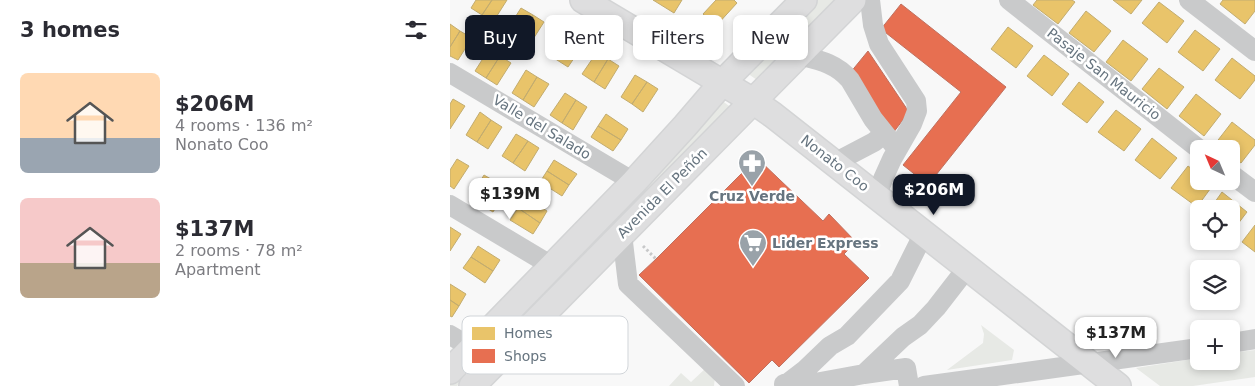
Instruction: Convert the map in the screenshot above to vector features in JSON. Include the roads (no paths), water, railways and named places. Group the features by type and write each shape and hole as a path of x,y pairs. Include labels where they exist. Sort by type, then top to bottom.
{"main road":[{"name":"Nonato Coo","path":"583,0 753,101 1118,386"},
{"name":"Avenida El Peñón","path":"503,316 634,182 722,83 804,0"},
{"name":"Avenida El Peñón","path":"808,45 853,0"},
{"name":"Avenida El Peñón","path":"542,316 793,60"},
{"name":"Avenida El Peñón","path":"450,371 462,358"},
{"name":"Avenida El Peñón","path":"475,385 486,374"}],"street":[{"path":"870,0 873,24 879,44 916,101 917,111 912,124 897,149 877,196"},
{"name":"Pasaje San Mauricio","path":"1008,0 1190,142"},
{"path":"1189,0 1255,51"},
{"path":"808,58 832,65 846,74 873,119 897,149"},
{"name":"Valle del Salado","path":"450,73 634,182"},
{"path":"834,163 874,142 884,134"},
{"path":"1240,181 1255,192"},
{"path":"450,205 552,266"},
{"path":"781,385 805,370 830,346 847,336 900,281 924,233"},
{"path":"622,234 628,284 721,379 735,386"},
{"path":"864,374 903,337 920,325 968,268"},
{"path":"450,335 462,342"},
{"path":"1240,342 1255,339"},
{"path":"924,386 1190,349"},
{"path":"781,385 804,385 864,374 907,377"}],"place":[{"name":"Cruz Verde","path":"752,187"},
{"name":"Lider Express","path":"753,267"}]}
